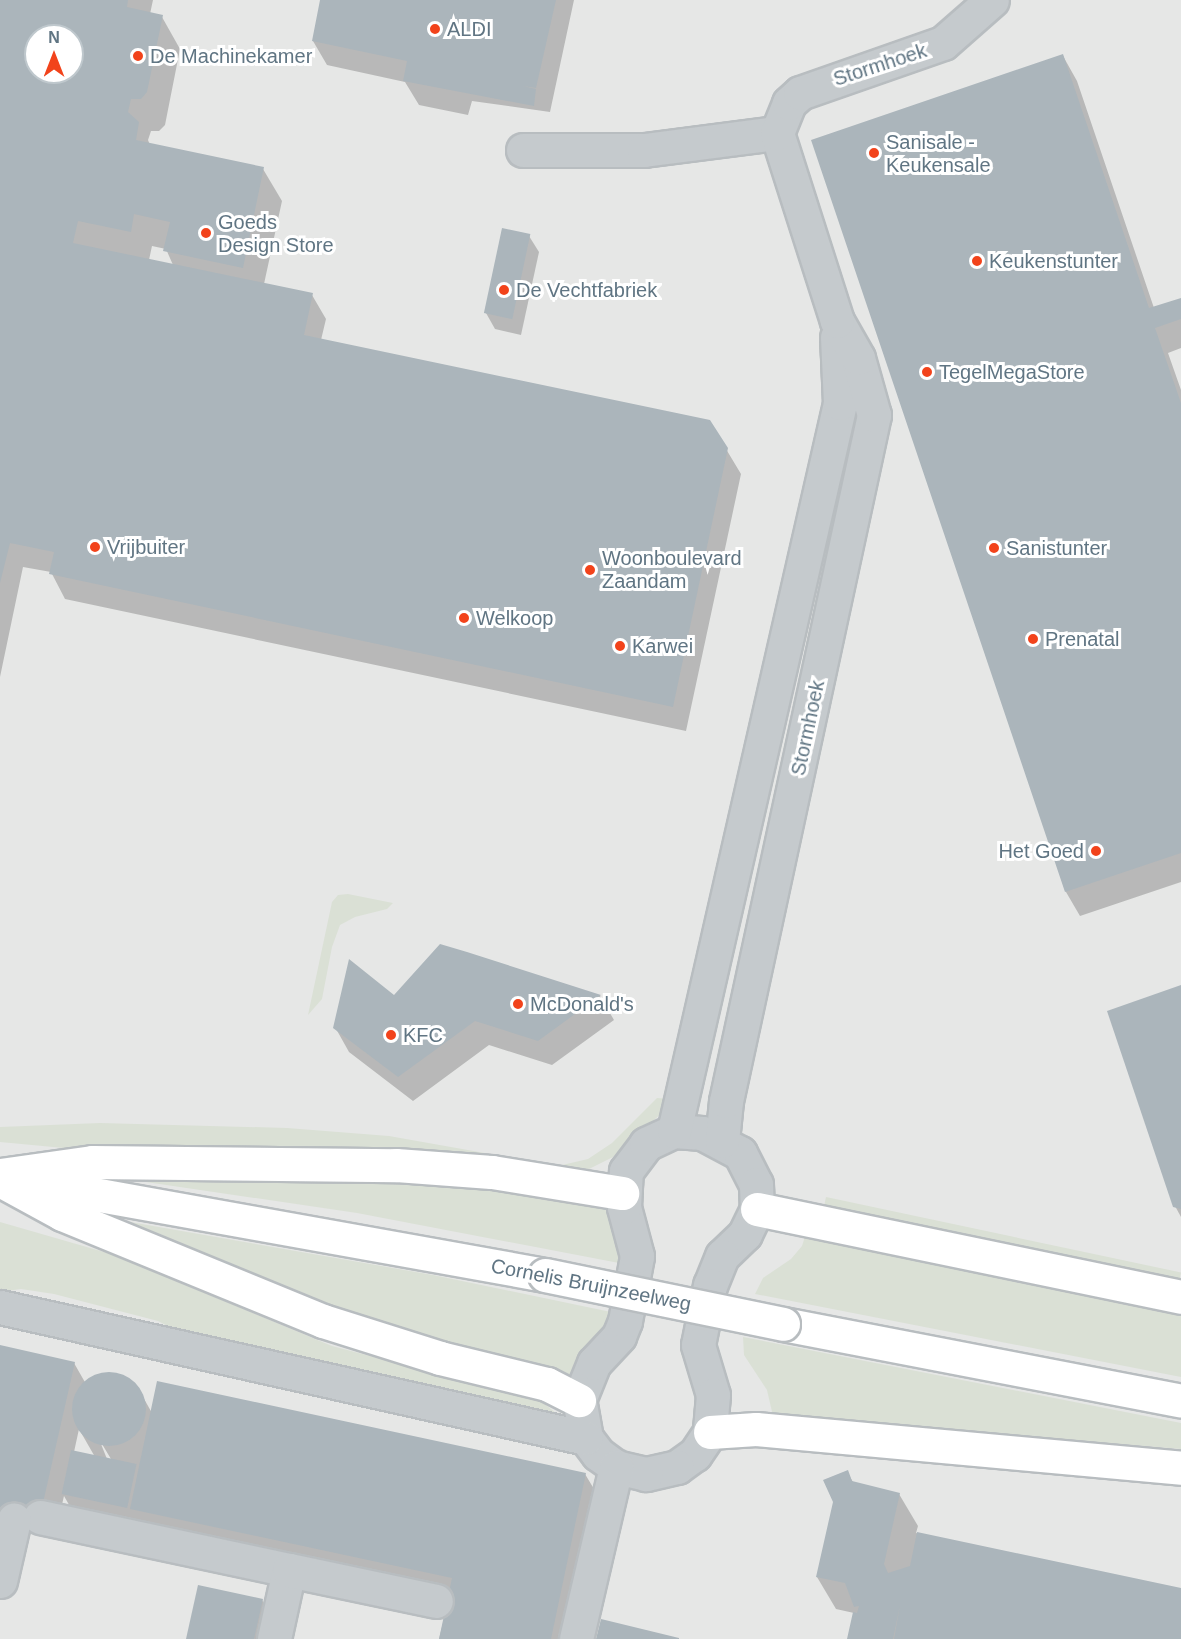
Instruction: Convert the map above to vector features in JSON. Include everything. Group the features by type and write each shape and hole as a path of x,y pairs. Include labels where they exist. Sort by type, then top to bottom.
{"main road":[{"path":"0,1178 92,1162 396,1166 492,1172 622,1193"},
{"path":"0,1178 62,1214 323,1321 440,1358 547,1384 579,1400"},
{"name":"Cornelis Bruijnzeelweg","path":"0,1178 545,1275 783,1324 1181,1401"},
{"path":"757,1209 1181,1297"},
{"path":"710,1432 756,1429 1181,1468"}],"street":[{"name":"Stormhoek","path":"722,1141 726,1101 774,891 872,435 871,399 858,358 837,321 777,133 789,103 800,93 943,43 992,0"},
{"path":"523,150 644,150 777,133"},
{"name":"Stormhoek","path":"674,1131 840,403 837,321"},
{"path":"731,882 774,891"},
{"path":"674,1131 702,1133 722,1141 740,1153 747,1166 756,1184 757,1209 745,1234 722,1256 710,1285 698,1345 713,1395 710,1432 695,1454 677,1467 646,1474 616,1467 598,1454 586,1438 579,1400 594,1363 618,1336 625,1321 637,1256 622,1193 626,1171 635,1156 658,1137 674,1131"},
{"path":"0,1307 586,1438"},
{"path":"576,1639 616,1467"},
{"path":"0,1581 27,1519 436,1601"},
{"path":"274,1639 289,1570"}],"shaded area":[{"name":"Woonboulevard Zaandam","path":"0,0 1181,0 1181,1639 0,1639"},
{"path":"348,894 393,903 387,909 355,917 340,925 332,947 322,999 308,1015 332,902 338,895"},
{"path":"657,1098 670,1099 664,1111 613,1157 587,1170 85,1150 0,1142 0,1127 100,1123 287,1128 389,1136 558,1166 588,1159 612,1143"},
{"path":"85,1173 356,1177 500,1188 608,1205 619,1247 619,1263 357,1213"},
{"path":"826,1197 1181,1272 1178,1287 823,1212"},
{"path":"73,1212 433,1275 611,1312 607,1326 568,1378 457,1354"},
{"path":"0,1222 111,1254 332,1346 541,1401 562,1418 183,1334 158,1321 54,1294 21,1289 0,1292"},
{"path":"807,1230 1181,1307 1181,1377 755,1294 763,1278 791,1259 802,1246"},
{"path":"743,1337 1181,1423 1181,1449 773,1416 767,1390 744,1355"}],"building":[{"path":"0,0 128,0 127,7 163,15 147,92 141,99 131,99 128,112 139,122 136,140 264,167 243,268 163,251 170,222 134,214 131,232 78,221 73,243 313,293 304,335 710,420 728,448 673,707 49,574 54,552 10,543 0,583"},
{"path":"320,0 556,0 536,88 523,86 536,89 534,106 403,81 407,61 312,41"},
{"path":"1063,54 1149,308 1181,298 1181,319 1155,328 1181,403 1181,853 1065,892 811,140"},
{"path":"502,228 530,234 512,319 484,313"},
{"path":"440,944 601,995 538,1041 475,1021 398,1077 333,1028 349,959 394,995"},
{"path":"1181,985 1181,1209 1173,1207 1107,1011"},
{"path":"0,1345 75,1362 38,1525 0,1517"},
{"path":"109,1372 123,1375 135,1383 143,1395 146,1409 143,1423 135,1435 123,1443 109,1446 95,1443 83,1435 75,1423 72,1409 75,1395 83,1383 95,1375"},
{"path":"157,1381 586,1473 551,1639 439,1639 452,1578 130,1509"},
{"path":"71,1450 137,1464 127,1508 62,1494"},
{"path":"848,1470 852,1481 900,1493 884,1564 888,1573 910,1566 917,1532 1181,1588 1181,1639 894,1639 900,1605 893,1639 847,1639 853,1612 857,1613 859,1606 854,1607 845,1583 816,1577 833,1502 823,1480"},
{"path":"198,1585 263,1599 254,1639 186,1639"},
{"path":"601,1619 679,1638 679,1639 596,1639"}],"place":[{"name":"ALDI","path":"435,29"},
{"name":"De Machinekamer","path":"138,56"},
{"name":"Sanisale - Keukensale","path":"874,153"},
{"name":"Goeds Design Store","path":"206,233"},
{"name":"Keukenstunter","path":"977,261"},
{"name":"De Vechtfabriek","path":"504,290"},
{"name":"TegelMegaStore","path":"927,372"},
{"name":"Vrijbuiter","path":"95,547"},
{"name":"Sanistunter","path":"994,548"},
{"name":"Woonboulevard Zaandam","path":"590,570"},
{"name":"Welkoop","path":"464,618"},
{"name":"Prenatal","path":"1033,639"},
{"name":"Karwei","path":"620,646"},
{"name":"Het Goed","path":"1096,851"},
{"name":"McDonald's","path":"518,1004"},
{"name":"KFC","path":"391,1035"}]}
